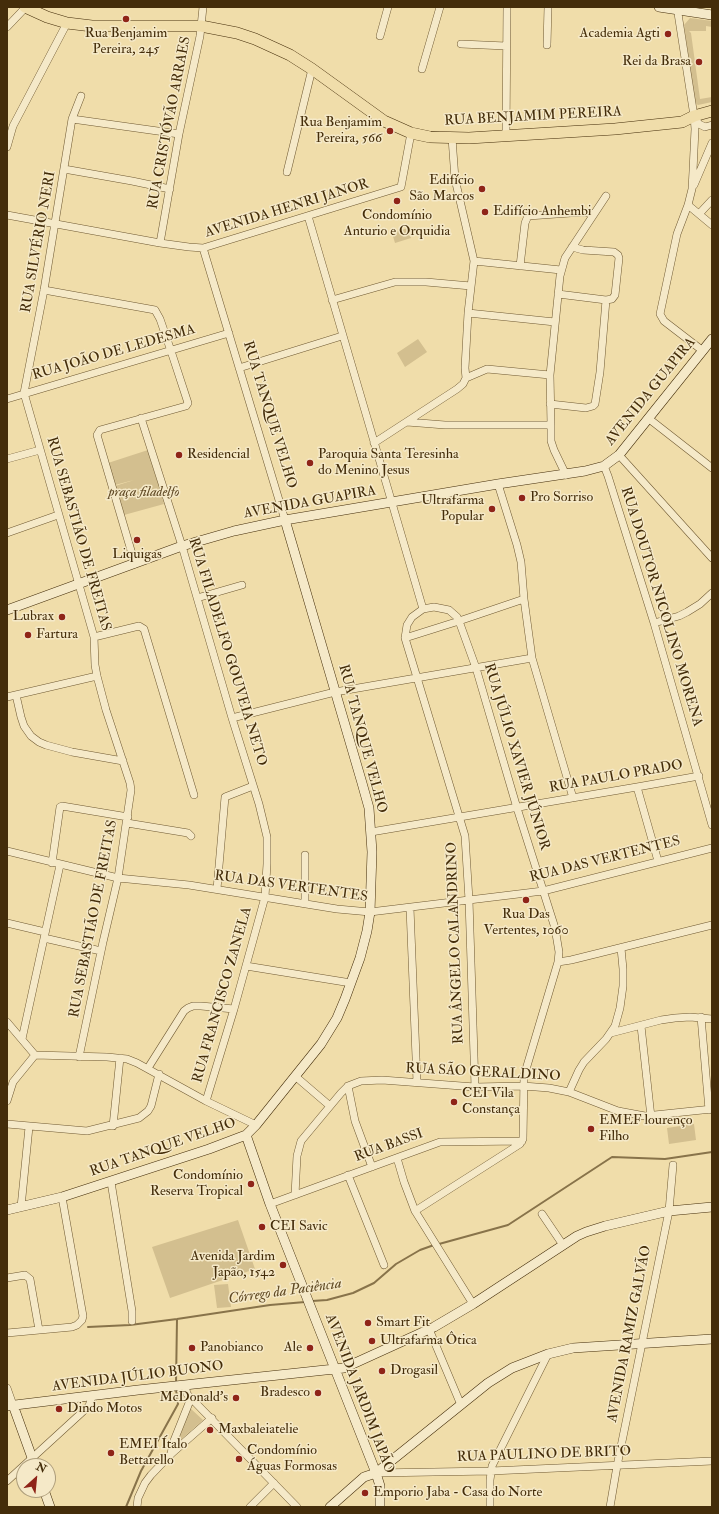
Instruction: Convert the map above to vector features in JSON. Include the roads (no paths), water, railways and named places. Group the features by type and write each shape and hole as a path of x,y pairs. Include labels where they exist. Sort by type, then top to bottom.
{"main road":[{"name":"RUA BENJAMIM PEREIRA","path":"26,7 47,17 67,23 92,26 201,26 237,33 255,39 290,55 312,69 374,115 410,133 452,138 614,129 682,122 694,116 712,111"}],"street":[{"path":"7,27 26,7"},
{"name":"RUA CRISTÓVÃO ARRAES","path":"160,243 179,134 201,26 203,7"},
{"path":"380,36 388,7"},
{"path":"422,69 440,7"},
{"path":"506,136 507,7"},
{"path":"547,45 548,7"},
{"path":"659,7 677,8 712,15"},
{"path":"677,8 694,116 692,189"},
{"path":"7,147 13,126 67,23"},
{"path":"461,44 506,46"},
{"path":"288,172 312,69"},
{"name":"RUA SILVÉRIO NERI","path":"24,394 56,223 72,119 81,96"},
{"path":"694,116 699,124 705,127 712,125"},
{"path":"72,119 179,134"},
{"name":"AVENIDA HENRI JANOR","path":"7,215 189,248 204,248 400,187 410,133"},
{"path":"374,443 457,390 466,378 465,368 468,313 474,261 455,179 452,138"},
{"path":"703,351 664,321 660,314 677,234 688,205 692,189 712,143"},
{"path":"64,169 170,189"},
{"path":"566,474 557,459 551,441 550,404 550,375 561,270 572,247 606,196"},
{"path":"699,214 712,200"},
{"path":"688,205 712,225"},
{"path":"520,266 524,223 528,216 585,212 594,214"},
{"path":"308,216 423,609"},
{"path":"558,294 606,300 612,299 615,295 620,258 618,255 614,252 583,250 572,247"},
{"name":"RUA TANQUE VELHO","path":"7,1210 62,1197 111,1182 246,1135 256,1125 295,1076 328,1033 337,1018 351,983 367,932 370,912 371,832 368,808 285,520 204,248"},
{"path":"474,261 561,270"},
{"path":"332,300 395,282 426,282 470,286"},
{"path":"44,290 155,310 160,319 188,405 100,430 97,435 135,564"},
{"path":"550,404 586,408 595,404 600,372 606,300"},
{"path":"468,313 555,322"},
{"name":"RUA JOÃO DE LEDESMA","path":"7,398 229,333"},
{"path":"239,368 342,336"},
{"name":"AVENIDA GUAPIRA","path":"7,610 182,546 234,531 285,520 591,470 604,466 619,455 712,339"},
{"path":"466,378 487,369 550,375"},
{"name":"RUA SEBASTIÃO DE FREITAS","path":"24,394 94,637 97,676 132,790 118,878 79,1057"},
{"name":"RUA FILADELFO GOUVEIA NETO","path":"142,418 264,821 267,837 267,864 264,897"},
{"path":"648,418 712,468"},
{"path":"407,422 445,425 551,425"},
{"path":"7,459 40,450"},
{"path":"619,455 712,558"},
{"name":"RUA DOUTOR NICOLINO MORENA","path":"604,466 654,622 712,825"},
{"path":"498,484 521,562 524,599 532,658 573,798"},
{"path":"7,533 58,515"},
{"path":"197,598 242,585"},
{"path":"654,622 679,616 700,604 712,593"},
{"path":"459,622 453,613 444,608 434,607 423,609 415,614 409,621 405,630 405,638 459,622 524,599"},
{"name":"RUA JÚLIO XAVIER JÚNIOR","path":"459,622 476,668 559,945 558,962 524,1076 524,1137 521,1142"},
{"path":"94,637 139,626 144,629 194,796"},
{"name":"RUA ÂNGELO CALANDRINO","path":"405,638 463,826 466,844 475,1087"},
{"path":"232,718 335,692 532,658"},
{"path":"7,697 97,676"},
{"path":"16,695 24,726 31,736 39,742 72,752 123,761"},
{"name":"RUA PAULO PRADO","path":"371,832 699,776"},
{"path":"217,889 225,797 253,786"},
{"path":"637,787 658,861"},
{"path":"52,863 60,807 62,806 188,832 191,836"},
{"name":"RUA DAS VERTENTES","path":"7,851 118,878 217,889 337,909 370,912 543,891 712,848"},
{"path":"305,855 305,903"},
{"path":"22,1039 60,865"},
{"name":"RUA FRANCISCO ZANELA","path":"206,1101 234,1009 264,897"},
{"path":"410,908 416,1082"},
{"path":"7,923 101,951"},
{"path":"558,962 712,925"},
{"path":"569,1092 584,1062 611,1033 618,1016 622,997 623,969 621,948"},
{"path":"246,966 351,983"},
{"path":"148,1068 188,1008 193,1006 201,1006 234,1009"},
{"path":"611,1033 661,1020 675,1018 712,1019"},
{"path":"700,1018 710,1110"},
{"path":"7,1022 35,1055 120,1058 137,1063 206,1101 256,1125"},
{"path":"641,1026 651,1116"},
{"path":"7,1101 13,1082 35,1055"},
{"path":"113,1126 120,1058"},
{"path":"7,1124 87,1131 113,1126 139,1118 148,1111 153,1100 159,1074"},
{"path":"295,1076 330,1106"},
{"name":"RUA SÃO GERALDINO","path":"348,1086 361,1081 371,1080 475,1087 523,1086 551,1088 569,1092 618,1111 637,1115 651,1116 710,1110"},
{"path":"294,1195 298,1148 301,1141 348,1086"},
{"path":"348,1086 355,1121 372,1167"},
{"path":"21,1207 29,1127"},
{"name":"AVENIDA JARDIM JAPÃO","path":"246,1135 270,1204 376,1473 380,1486 380,1507"},
{"name":"RUA BASSI","path":"270,1204 440,1142 521,1142"},
{"path":"415,1211 521,1142"},
{"path":"396,1158 415,1211 473,1304"},
{"name":"AVENIDA RAMIZ GALVÃO","path":"610,1507 641,1343 669,1211 673,1165"},
{"path":"348,1175 384,1265"},
{"path":"111,1182 132,1311 132,1321"},
{"path":"7,1333 77,1326 82,1320 83,1316 62,1197"},
{"name":"AVENIDA JÚLIO BUONO","path":"10,1405 344,1368 430,1329 473,1304 577,1236 593,1229 669,1211 712,1207"},
{"path":"542,1214 563,1245"},
{"path":"7,1278 25,1275 30,1279 39,1330"},
{"path":"430,1329 461,1405"},
{"path":"330,1507 368,1474 389,1469 461,1405 512,1368 548,1354 573,1348 712,1339"},
{"path":"490,1507 491,1471 548,1354"},
{"path":"180,1386 297,1507"},
{"path":"7,1388 10,1405 32,1458"},
{"path":"38,1458 89,1406 92,1396"},
{"path":"171,1454 173,1443 191,1398"},
{"path":"137,1507 138,1498 145,1483 171,1454 212,1418"},
{"name":"RUA PAULINO DE BRITO","path":"389,1469 491,1471 712,1461"},
{"path":"7,1481 16,1475"},
{"path":"250,1507 274,1483"}],"waterway":[{"name":"Córrego da Paciência","path":"439,1244 508,1225 612,1157 665,1159 712,1152"},
{"name":"Córrego da Paciência","path":"312,1301 327,1300 353,1293 374,1283 396,1264 420,1250 434,1245"},
{"name":"Córrego da Paciência","path":"88,1327 130,1325 270,1305 305,1302"},
{"path":"176,1384 177,1319"},
{"path":"126,1507 141,1471 178,1404 176,1389"}],"place":[{"name":"Rua Benjamim Pereira, 245","path":"126,19"},
{"name":"Academia Agti","path":"668,34"},
{"name":"Rei da Brasa","path":"699,62"},
{"name":"Rua Benjamim Pereira, 566","path":"390,131"},
{"name":"Edifício São Marcos","path":"482,189"},
{"name":"Condomínio Anturio e Orquidia","path":"397,201"},
{"name":"Edifício Anhembi","path":"485,212"},
{"name":"Residencial","path":"179,455"},
{"name":"Paroquia Santa Teresinha do Menino Jesus","path":"310,463"},
{"name":"Pro Sorriso","path":"522,498"},
{"name":"Ultrafarma Popular","path":"492,509"},
{"name":"Liquigas","path":"137,540"},
{"name":"Lubrax","path":"62,617"},
{"name":"Fartura","path":"28,635"},
{"name":"Rua Das Vertentes, 1060","path":"526,900"},
{"name":"CEI Vila Constança","path":"454,1102"},
{"name":"EMEF lourenço Filho","path":"591,1129"},
{"name":"Condomínio Reserva Tropical","path":"251,1184"},
{"name":"CEI Savic","path":"262,1227"},
{"name":"Avenida Jardim Japão, 1542","path":"283,1265"},
{"name":"Smart Fit","path":"368,1323"},
{"name":"Ultrafarma Ôtica","path":"372,1341"},
{"name":"Panobianco","path":"192,1348"},
{"name":"Ale","path":"310,1348"},
{"name":"Drogasil","path":"382,1371"},
{"name":"Bradesco","path":"318,1393"},
{"name":"McDonald's","path":"236,1398"},
{"name":"Dindo Motos","path":"59,1409"},
{"name":"Maxbaleiatelie","path":"210,1430"},
{"name":"EMEI Ítalo Bettarello","path":"111,1453"},
{"name":"Condomínio Águas Formosas","path":"239,1459"},
{"name":"Emporio Jaba - Casa do Norte","path":"365,1493"}],"park label":[{"name":"praça filadelfo","path":"144,493"}]}
